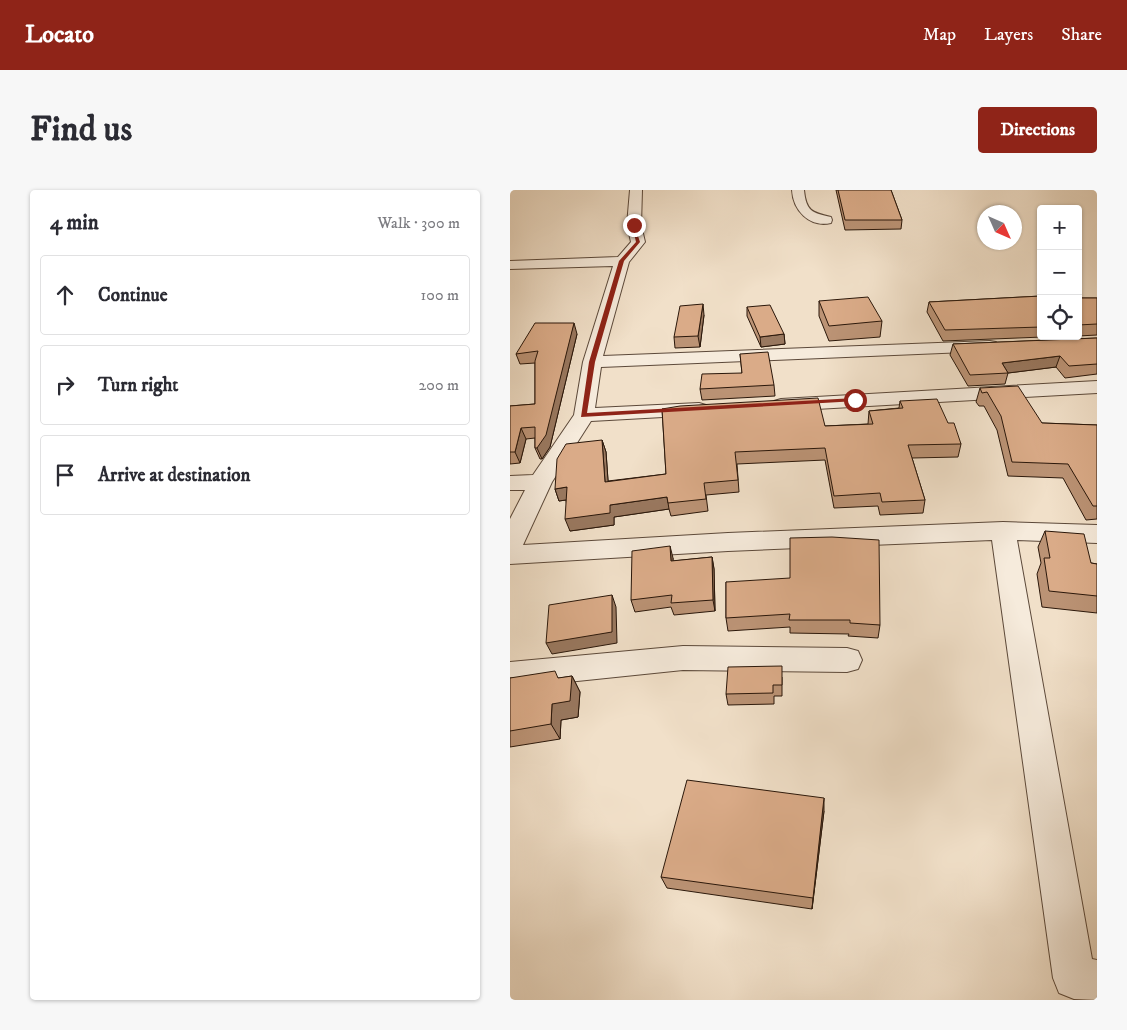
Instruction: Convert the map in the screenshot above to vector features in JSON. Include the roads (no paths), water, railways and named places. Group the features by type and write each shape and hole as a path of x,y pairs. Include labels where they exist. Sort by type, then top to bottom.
{"street":[{"path":"510,545 540,482 584,416 592,362 622,261 638,242 634,225 636,190"},
{"path":"798,190 802,208 806,214 818,220 826,220"},
{"path":"510,265 622,261"},
{"path":"592,362 1009,345"},
{"path":"758,406 1097,387"},
{"path":"584,416 719,408"},
{"path":"510,483 540,482"},
{"path":"510,555 728,542 1003,531 1097,534"},
{"path":"1003,531 1074,978 1097,981"},
{"path":"510,675 683,658 848,660"}]}
